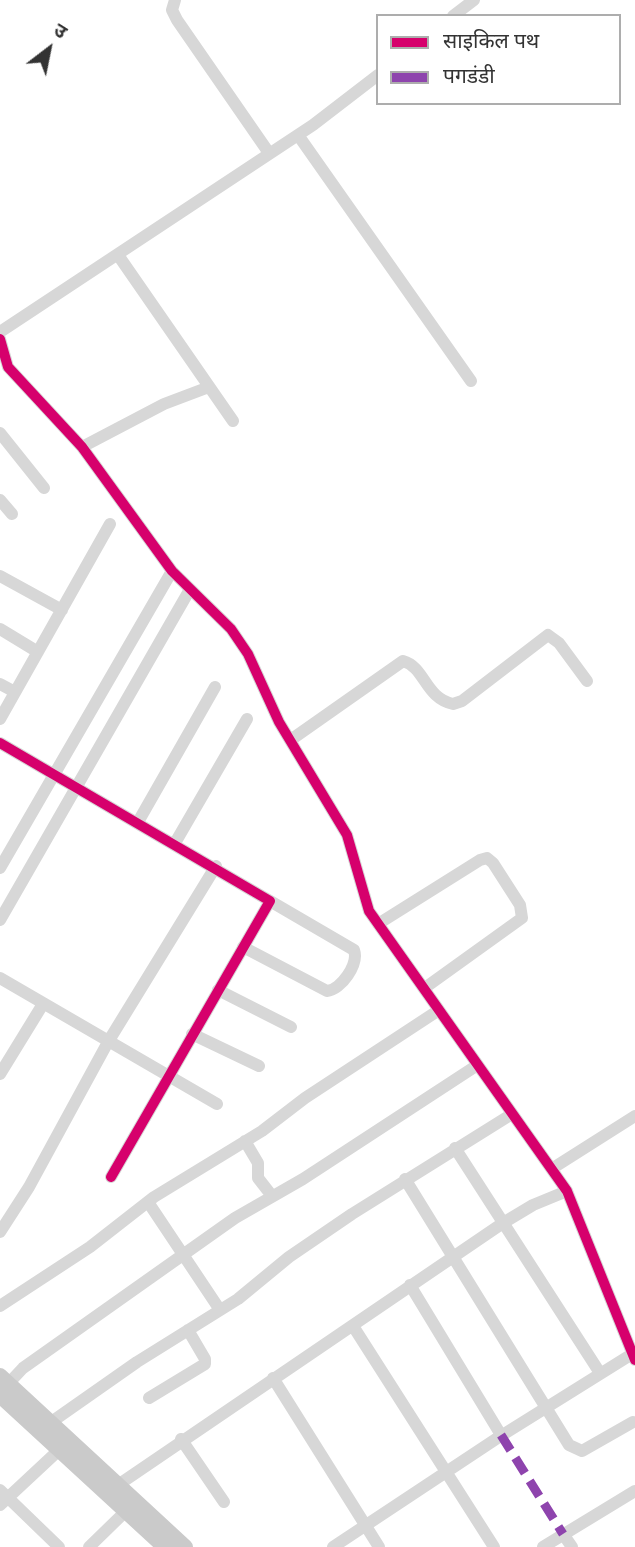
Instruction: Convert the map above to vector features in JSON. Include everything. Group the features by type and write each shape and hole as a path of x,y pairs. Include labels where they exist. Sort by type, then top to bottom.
{"main road":[{"path":"3,1385 50,1423 185,1547"},
{"path":"3,1385 59,1450 165,1547"}],"street":[{"path":"175,0 172,10 177,20 269,153"},
{"path":"456,14 474,0"},
{"path":"0,332 298,135 376,76"},
{"path":"298,135 471,381"},
{"path":"118,255 233,421"},
{"path":"0,339 4,370 82,447 189,591 231,629 248,654 279,722 347,835 369,911 426,987 476,1066 553,1168 567,1191 634,1357 600,1373 546,1407 333,1547"},
{"path":"82,447 164,404 209,387"},
{"path":"0,433 44,488"},
{"path":"0,500 12,514"},
{"path":"0,719 110,524"},
{"path":"0,868 173,571"},
{"path":"0,576 62,610"},
{"path":"0,920 189,591"},
{"path":"0,629 38,652"},
{"path":"292,740 403,661 414,667 434,695 453,704 462,701 548,635 559,643 587,681"},
{"path":"0,684 15,692"},
{"path":"138,821 215,687"},
{"path":"175,843 247,719"},
{"path":"0,743 216,866 354,950 354,963 339,986 327,991 243,947"},
{"path":"7,855 29,867"},
{"path":"378,924 480,860 487,859 494,863 520,905 522,918 426,987"},
{"path":"0,1232 29,1187 108,1042 216,866"},
{"path":"110,1177 270,901"},
{"path":"0,978 217,1104"},
{"path":"218,990 291,1027"},
{"path":"0,1074 43,1004"},
{"path":"0,1307 80,1254 148,1202 439,1010"},
{"path":"192,1034 259,1066"},
{"path":"3,1385 23,1368 235,1218 476,1066"},
{"path":"50,1423 220,1310 289,1257 405,1180 512,1114"},
{"path":"553,1168 635,1116"},
{"path":"245,1140 258,1163 258,1178 272,1196"},
{"path":"455,1148 600,1373"},
{"path":"405,1180 454,1255 569,1445 578,1451 633,1422"},
{"path":"118,1485 181,1439 353,1326 454,1255 533,1205 567,1191"},
{"path":"148,1202 182,1257 220,1310"},
{"path":"410,1285 501,1436"},
{"path":"353,1326 494,1547"},
{"path":"149,1398 205,1364 205,1359 188,1330"},
{"path":"273,1378 379,1547"},
{"path":"181,1439 223,1502"},
{"path":"59,1450 3,1498 59,1547"},
{"path":"543,1547 635,1491"},
{"path":"89,1547 126,1511"},
{"path":"563,1534 572,1547"}],"marked path":[{"path":"501,1435 563,1534"}],"cycle path":[{"path":"0,339 8,367 82,447 172,571 231,629 248,654 279,722 347,835 369,911 567,1191 635,1360"},
{"path":"0,743 270,901 111,1177"}]}
